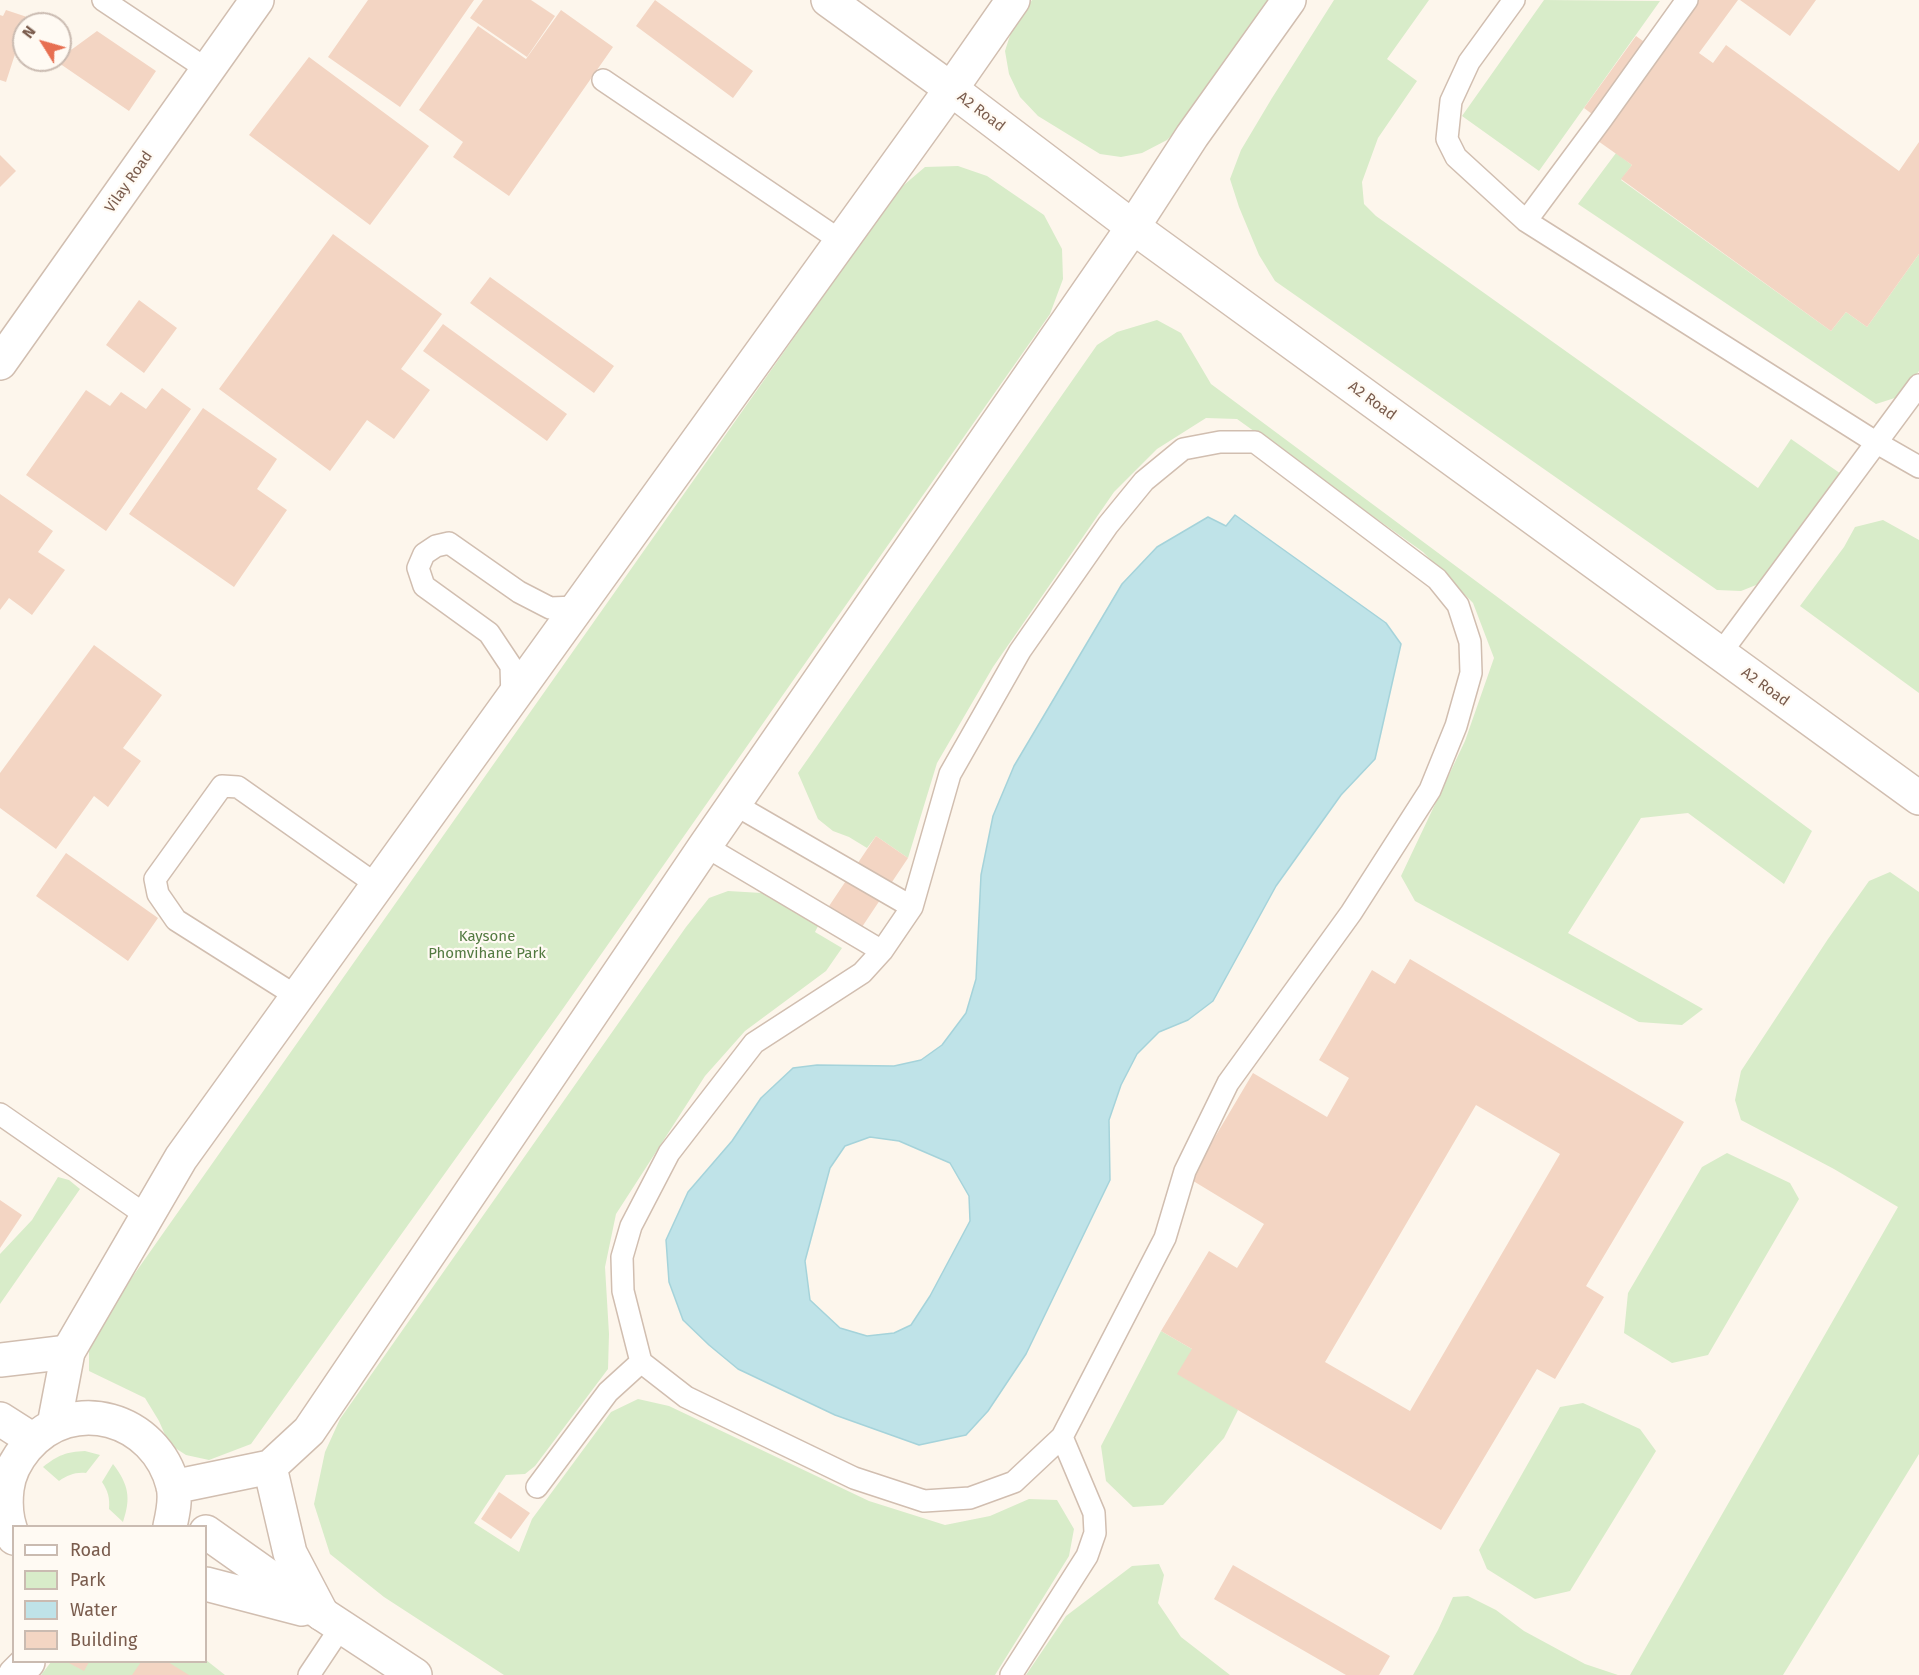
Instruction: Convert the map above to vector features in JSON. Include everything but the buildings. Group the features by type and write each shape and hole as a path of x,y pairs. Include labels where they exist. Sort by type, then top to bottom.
{"street":[{"name":"Vilay Road","path":"0,363 257,0"},
{"name":"A2 Road","path":"828,0 951,89 1133,227 1919,798"},
{"path":"44,1433 68,1352 181,1158 951,89 1012,0"},
{"path":"12,1535 9,1530 3,1494 16,1460 44,1433 79,1419 105,1419 129,1427 150,1442 165,1463 178,1513 270,1467 309,1431 705,846 1133,227 1192,136 1289,0"},
{"path":"0,1360 68,1352"},
{"path":"0,1419 44,1433"},
{"path":"270,1467 290,1553 331,1621"},
{"path":"207,1533 331,1621 416,1675"},
{"path":"207,1584 331,1621"},
{"path":"15,1675 27,1663"}],"lane":[{"path":"103,0 208,70"},
{"path":"1514,0 1469,62 1451,101 1447,139 1456,157 1526,221 1877,443 1919,467"},
{"path":"1526,221 1687,0"},
{"path":"603,80 841,241"},
{"path":"1720,654 1919,384"},
{"path":"1220,442 1255,442 1437,579 1458,605 1470,642 1471,674 1456,726 1430,790 1351,913 1228,1083 1185,1171 1165,1238 1062,1437 1014,1482 970,1498 924,1501 854,1478 686,1397 641,1362 623,1291 622,1257 631,1226 669,1153 754,1043 862,973 882,951 912,907 950,774 1020,651 1115,516 1144,481 1183,449 1220,442"},
{"path":"512,698 511,666 489,633 424,586 418,568 424,554 436,546 448,543 519,592 550,608 577,607"},
{"path":"296,996 176,920 158,894 156,879 222,786 238,787 377,885"},
{"path":"734,804 912,907"},
{"path":"705,846 882,951"},
{"path":"0,1114 147,1216"},
{"path":"537,1487 608,1392 641,1362"},
{"path":"1011,1675 1087,1556 1095,1533 1094,1513 1062,1437"},
{"path":"309,1675 331,1621"}],"green space":[{"path":"1032,0 1270,0 1180,127 1167,140 1142,153 1121,157 1100,154 1038,116 1020,97 1009,74 1005,51 1012,29"},
{"path":"1334,0 1429,0 1387,59 1417,81 1378,138 1362,182 1364,204 1376,216 1758,488 1791,439 1844,476 1766,581 1741,591 1717,590 1275,281 1259,255 1230,179 1241,150"},
{"path":"1544,0 1660,1 1539,171 1462,116"},
{"path":"1616,153 1632,165 1621,180 1831,331 1846,312 1867,327 1919,254 1919,371 1901,396 1876,404 1578,204"},
{"name":"Kaysone Phomvihane Park","path":"958,166 987,176 1044,215 1062,249 1063,279 1050,314 562,1010 251,1444 209,1460 186,1455 169,1444 145,1398 89,1371 89,1351 102,1320 898,190 925,167"},
{"path":"1157,320 1181,333 1211,384 1812,831 1784,884 1688,813 1641,818 1568,933 1703,1009 1682,1025 1639,1022 1415,901 1401,876 1465,741 1494,658 1473,603 1423,552 1237,419 1206,418 1157,449 1114,492 993,667 937,763 908,858 876,836 867,848 833,831 818,819 798,773 1097,345 1117,332"},
{"path":"1883,520 1919,540 1919,693 1800,606 1844,547 1855,527"},
{"path":"1890,872 1919,892 1919,1454 1783,1675 1630,1675 1898,1207 1834,1169 1741,1120 1735,1100 1741,1071 1828,939 1869,881"},
{"path":"728,891 762,893 819,924 815,932 842,948 826,971 745,1031 705,1076 616,1214 605,1267 609,1334 608,1369 535,1466 525,1474 506,1475 474,1523 519,1552 532,1519 611,1412 638,1399 669,1406 869,1501 945,1525 990,1516 1029,1499 1057,1500 1074,1529 1069,1556 995,1675 504,1675 384,1597 330,1554 314,1504 325,1452 340,1419 686,927 709,898"},
{"path":"1727,1153 1790,1183 1799,1199 1708,1355 1672,1363 1624,1333 1628,1293 1702,1167"},
{"path":"58,1177 69,1180 80,1189 0,1304 0,1254 32,1220"},
{"path":"1161,1331 1192,1349 1238,1410 1224,1438 1163,1505 1133,1507 1106,1481 1101,1446"},
{"path":"1583,1403 1640,1429 1656,1451 1570,1591 1535,1599 1487,1569 1479,1550 1560,1407"},
{"path":"85,1451 100,1455 86,1473 72,1474 59,1481 43,1467 62,1455"},
{"path":"113,1464 127,1492 128,1499 123,1522 109,1509 108,1495 102,1482"},
{"path":"1159,1564 1164,1575 1158,1603 1181,1637 1230,1675 1026,1675 1066,1616 1132,1566"},
{"path":"1468,1596 1496,1610 1524,1631 1585,1664 1618,1675 1413,1675 1453,1597"},
{"path":"207,1661 225,1675 41,1675 50,1663 207,1663"}],"water":[{"path":"1235,515 1386,623 1401,644 1375,759 1341,795 1276,886 1213,1001 1188,1020 1159,1032 1137,1054 1121,1085 1109,1120 1110,1180 1026,1354 988,1411 966,1435 919,1445 835,1415 738,1369 683,1320 669,1282 666,1240 688,1192 732,1141 761,1098 793,1068 817,1065 894,1066 921,1060 942,1045 966,1013 976,979 981,875 993,816 1014,766 1122,584 1157,547 1208,517 1226,526","holes":["870,1137 899,1141 950,1163 969,1196 970,1221 930,1296 911,1325 894,1333 867,1336 840,1328 810,1300 805,1261 830,1168 845,1146"]}]}
